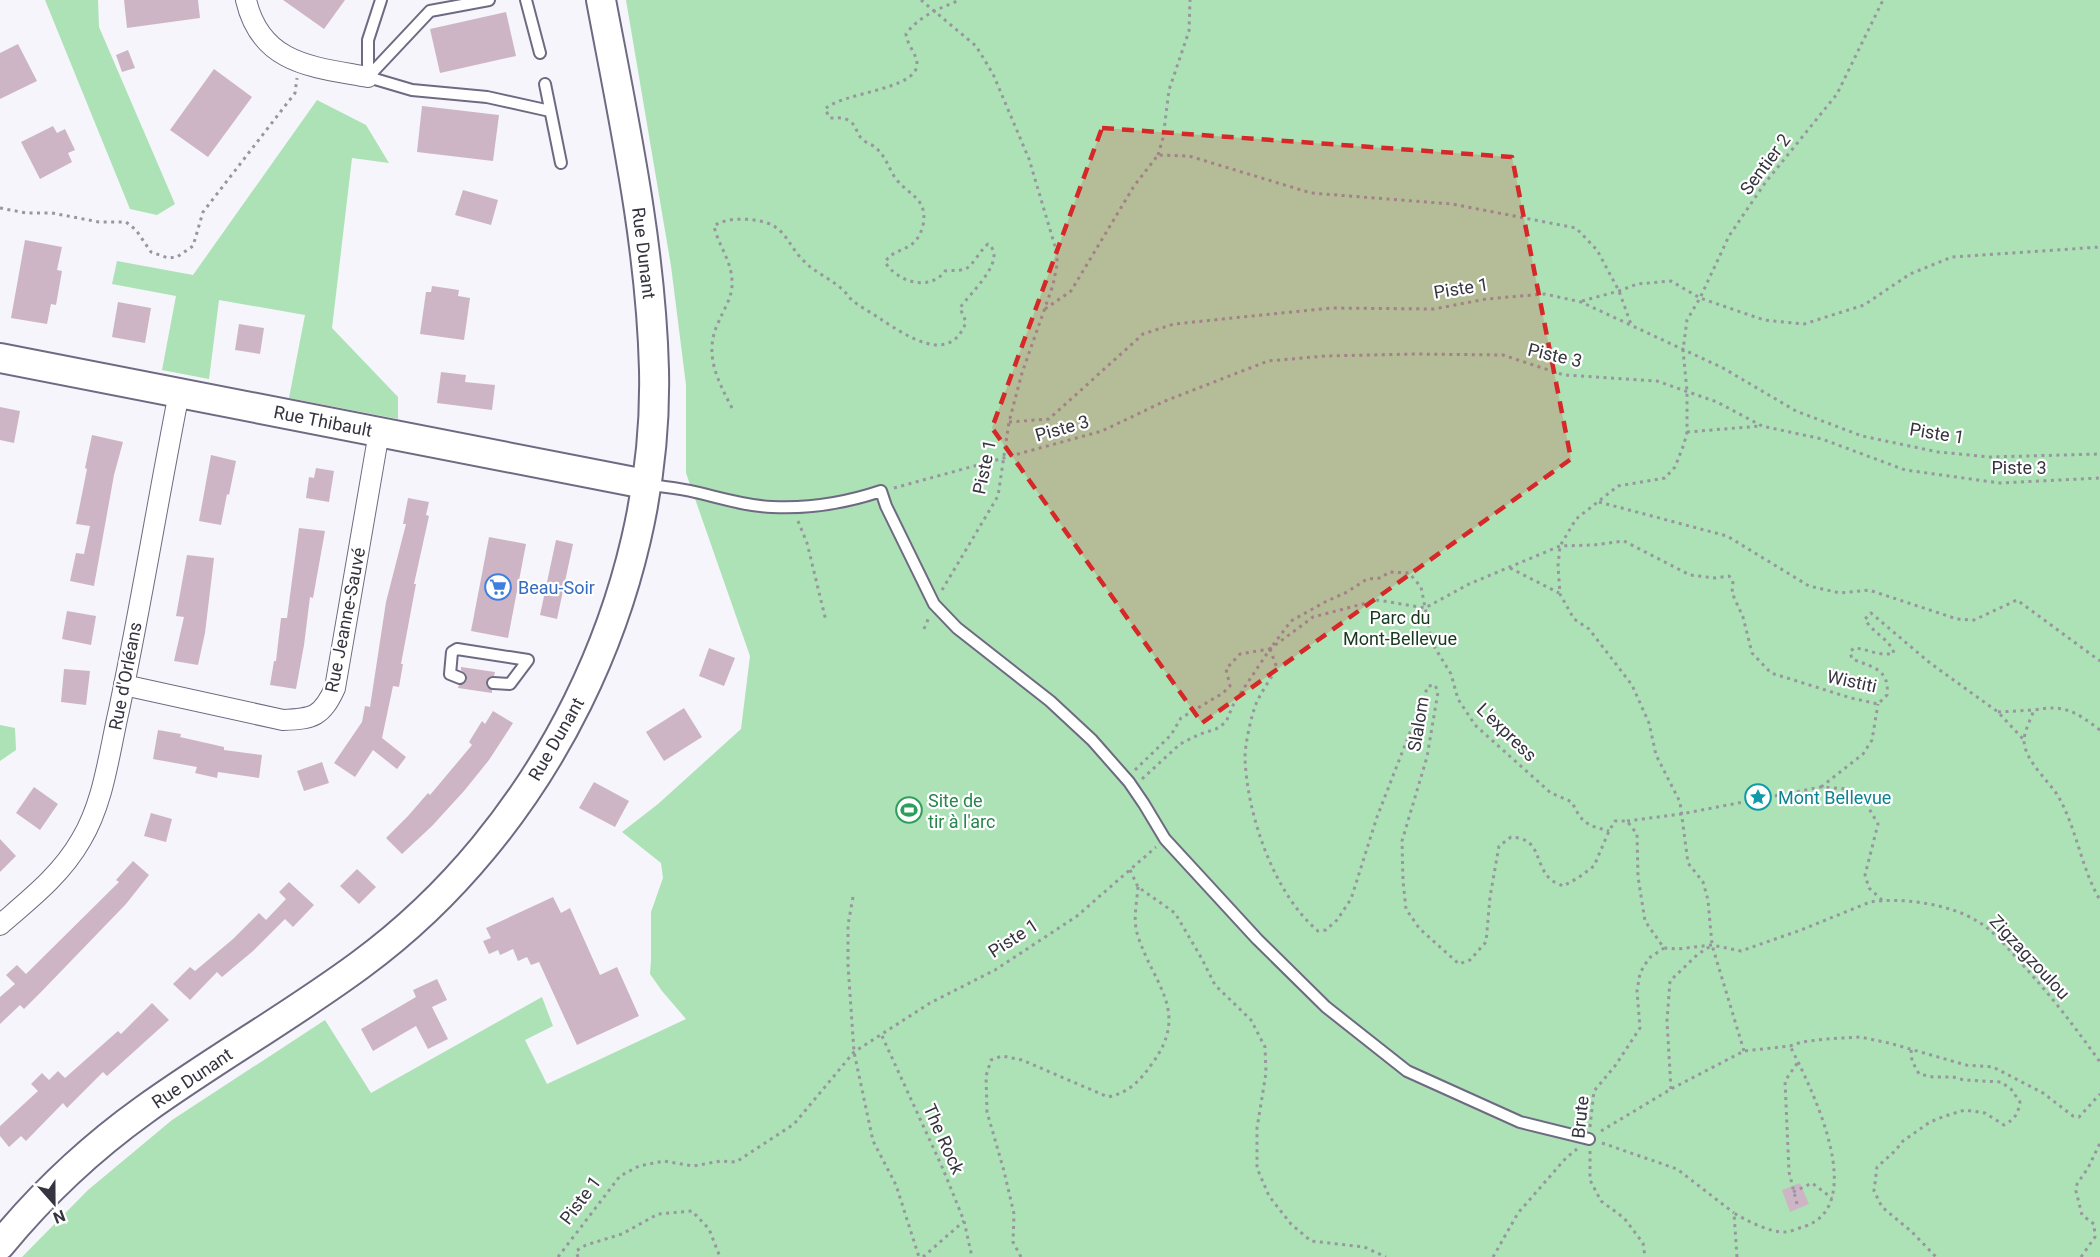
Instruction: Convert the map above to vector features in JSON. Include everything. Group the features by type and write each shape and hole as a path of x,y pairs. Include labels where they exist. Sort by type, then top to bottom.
{"street":[{"path":"246,0 250,15 265,40 281,54 300,63 368,77"},
{"name":"Rue Dunant","path":"0,1245 43,1196 109,1137 153,1104 363,963 441,894 477,856 539,772 589,680 623,587 635,540 645,484 653,410 654,375 652,321 641,222 601,0"},
{"name":"Rue Thibault","path":"0,358 645,484"},
{"name":"Rue d'Orléans","path":"0,925 51,880 68,860 88,827 100,797 180,393"},
{"name":"Rue Jeanne-Sauvé","path":"124,685 283,720 300,720 314,716 326,707 336,688 379,432"}],"lane":[{"path":"368,77 368,40 381,0"},
{"path":"368,77 430,11 489,0"},
{"path":"526,0 540,53"},
{"path":"368,77 412,90 487,97 550,111"},
{"path":"545,84 561,163"},
{"path":"645,484 750,505 793,508 842,503 881,491 886,506 934,604 957,628 1050,701 1092,740 1129,782 1165,839 1257,939 1326,1007 1407,1071 1520,1122 1589,1139"},
{"path":"460,678 450,674 452,652 457,649 528,660 510,684 493,683"}],"path":[{"name":"Piste 3","path":"921,0 976,46 993,74 1029,159 1058,253 1053,285 1022,373 1009,422"},
{"path":"732,408 715,375 711,347 716,325 729,300 733,284 730,264 714,226 720,221 758,221 770,224 788,237 792,248 815,272 843,289 850,299 909,338 924,344 936,345 950,341 963,330 966,322 960,309 994,261 993,247 988,244 982,248 971,265 965,269 945,271 941,278 933,282 907,280 895,273 885,262 889,256 914,244 923,224 924,212 920,201 894,177 884,156 874,146 860,138 853,123 846,118 830,118 825,109 843,99 900,84 914,74 917,66 916,59 907,42 906,34 913,24 934,11 960,0"},
{"path":"1045,309 1071,291 1134,186 1158,155 1163,138 1168,90 1189,31 1190,0"},
{"name":"Sentier 2","path":"1599,502 1618,486 1665,478 1675,467 1687,432 1687,391 1683,350 1687,320 1729,236 1766,183 1837,94 1883,0"},
{"path":"0,208 26,213 52,213 99,222 126,222 136,230 151,252 168,258 177,257 193,246 203,212 295,93 300,63"},
{"path":"1158,155 1189,156 1311,193 1452,204 1576,228 1597,250 1619,291 1632,327"},
{"path":"1581,302 1637,284 1671,281 1700,298 1764,320 1804,324 1864,305 1910,274 1952,257 2100,247"},
{"name":"Piste 1","path":"934,604 998,496 1009,422 1049,418 1143,334 1174,324 1331,308 1434,309 1486,300 1545,294 1581,302 1723,368 1796,411 1862,436 1938,452 1990,457 2100,454"},
{"name":"Piste 3","path":"884,490 1102,431 1165,401 1268,361 1324,356 1414,354 1503,356 1564,375 1657,381 1718,402 1762,426 1822,439 1905,470 2000,483 2100,478"},
{"path":"1687,432 1762,426"},
{"path":"1744,1051 1712,945 1708,900 1703,882 1688,863 1680,802 1656,755 1649,723 1632,685 1589,629 1574,619 1560,594 1558,566 1560,546 1576,519 1599,502 1727,536 1809,586 1840,593 1869,590 1958,619 1974,620 2017,600 2100,661"},
{"path":"793,508 807,543 826,621"},
{"name":"Wistiti","path":"1560,546 1594,546 1623,541 1690,575 1715,578 1729,576 1732,581 1732,593 1743,617 1752,653 1771,673 1878,704 1887,695 1888,683 1882,672 1852,658 1850,652 1854,648 1884,655 1894,653 1891,644 1869,626 1865,619 1870,613 1930,663 1998,711 2024,740 2030,758 2058,797 2076,835 2091,885 2100,900"},
{"path":"1129,782 1135,770 1171,735 1181,718 1223,693 1230,686 1226,669 1240,654 1270,649 1313,617 1336,609 1378,600 1425,608 1469,584 1560,546"},
{"path":"1510,568 1560,594"},
{"name":"L'express","path":"1129,782 1139,782 1180,744 1216,729 1226,722 1234,703 1291,621 1347,592 1366,579 1381,579 1389,572 1409,573 1421,587 1432,643 1451,674 1458,699 1475,725 1551,793 1572,802 1579,817 1588,826 1609,831"},
{"name":"Slalom","path":"1270,649 1276,668 1256,704 1245,756 1251,803 1264,848 1286,894 1306,922 1318,931 1326,930 1337,920 1351,899 1377,817 1428,686 1435,685 1438,692 1427,757 1402,841 1402,881 1406,909 1419,928 1459,964 1470,960 1486,942 1490,897 1499,846 1511,837 1523,838 1533,846 1551,880 1563,886 1594,866 1609,831"},
{"path":"1821,787 1863,754 1872,740 1878,704"},
{"path":"1998,711 2050,707 2075,712 2100,730"},
{"path":"2024,740 2034,710"},
{"path":"1609,831 1615,821 1681,814 1821,787 1849,789 1864,800 1878,824 1865,875 1869,888 1882,900"},
{"path":"1627,821 1637,834 1638,877 1644,921 1664,948 1677,949 1712,945"},
{"name":"Piste 1","path":"558,1257 620,1176 639,1166 664,1161 693,1166 722,1161 736,1162 794,1124 854,1052 930,1003 995,970 1077,916 1165,839"},
{"path":"1021,1257 1013,1242 1014,1214 987,1112 986,1076 991,1060 1002,1056 1022,1060 1108,1097 1120,1094 1139,1081 1162,1050 1170,1022 1167,1002 1136,931 1138,887 1130,870"},
{"path":"1138,887 1175,913 1215,985 1251,1020 1265,1047 1266,1073 1257,1128 1257,1168 1269,1196 1291,1224 1311,1240 1364,1246 1386,1257"},
{"path":"853,897 848,925 848,965 854,1052 873,1142 896,1185 921,1257 964,1221"},
{"name":"Zigzagzoulou","path":"1712,945 1742,951 1801,930 1849,909 1882,900 1932,905 1962,913 1997,936 2041,986 2100,1062"},
{"path":"1671,1089 1666,1021 1670,981 1698,954 1712,945"},
{"name":"Brute","path":"1645,1257 1643,1243 1624,1218 1601,1201 1590,1180 1589,1139 1594,1091 1616,1066 1640,1028 1637,991 1640,973 1649,958 1664,948"},
{"name":"The Rock","path":"882,1036 943,1169 964,1221 972,1257"},
{"path":"1492,1257 1518,1213 1566,1158 1589,1139 1671,1089 1744,1051 1790,1046 1814,1040 1860,1037 1966,1065 1993,1067 2043,1093 2073,1116 2079,1117 2100,1094"},
{"path":"1589,1139 1677,1169 1734,1213 1761,1227 1785,1233 1810,1225 1825,1213 1835,1189 1831,1150 1824,1122 1790,1046"},
{"path":"1911,1050 1912,1061 1919,1074 2001,1082 2011,1089 2020,1102 2019,1112 2013,1120 2004,1125 1985,1113 1965,1110 1930,1122 1903,1140 1895,1151 1877,1167 1874,1191 1882,1207 1912,1232 1936,1257"},
{"path":"1797,1204 1788,1162 1785,1081 1798,1062"},
{"path":"2081,1257 2095,1237 2094,1224 2082,1215 2076,1191 2077,1184 2100,1143"},
{"path":"1793,1192 1812,1183 1832,1198"},
{"path":"578,1257 576,1251 586,1245 622,1234 658,1214 692,1211 709,1229 720,1257"},
{"path":"1734,1213 1737,1257"}],"highlighted area":[{"path":"1102,128 1512,157 1571,459 1202,723 992,428"}],"green space":[{"path":"45,0 98,0 99,27 175,204 157,215 130,209"},
{"name":"Parc du Mont-Bellevue","path":"626,0 2100,0 2100,1257 22,1257 88,1190 172,1120 325,1020 371,1093 542,997 553,1026 525,1040 547,1084 686,1019 650,974 651,912 663,878 661,863 622,832 658,804 741,729 750,656 686,473 686,385 671,266"},
{"path":"317,100 366,125 389,163 352,158 332,328 398,397 398,419 289,398 305,315 219,300 209,379 162,370 176,296 112,284 117,261 193,275"},
{"path":"0,725 15,728 16,750 0,761"}],"building":[{"path":"124,0 198,0 200,18 127,28"},
{"path":"283,0 345,0 324,29"},
{"path":"506,12 516,56 440,73 430,29"},
{"path":"18,44 37,81 0,99 0,53"},
{"path":"128,50 135,68 122,72 116,55"},
{"path":"214,69 252,97 208,157 170,130"},
{"path":"422,106 499,115 493,161 417,152"},
{"path":"53,126 57,133 65,129 75,150 68,153 72,162 40,179 21,142"},
{"path":"463,190 498,200 491,225 455,215"},
{"path":"25,240 62,247 57,270 62,271 56,305 51,304 47,324 11,318"},
{"path":"432,286 459,290 458,296 470,298 464,340 420,334 426,292 431,292"},
{"path":"118,302 151,308 145,343 112,337"},
{"path":"239,324 264,328 260,354 235,350"},
{"path":"441,372 466,375 465,382 495,385 492,410 437,403"},
{"path":"0,407 20,411 14,443 0,440"},
{"path":"92,435 123,442 114,475 94,586 70,581 76,553 84,554 90,526 76,524"},
{"path":"211,455 236,461 221,525 199,521"},
{"path":"316,468 334,471 329,502 306,498 309,477 314,478"},
{"path":"408,498 429,502 426,515 429,516 414,584 416,584 399,687 393,686 382,738 406,757 397,769 373,750 355,777 334,763 362,722 365,706 370,707 386,602 406,524 403,524"},
{"path":"299,528 325,531 313,598 310,597 296,689 270,685 274,661 276,661 281,618 287,618"},
{"name":"Beau-Soir","path":"489,537 526,544 508,638 471,631"},
{"path":"556,540 573,544 557,619 540,615"},
{"path":"187,555 214,558 205,633 198,665 174,661 184,617 176,616"},
{"path":"67,611 96,616 91,645 62,639"},
{"path":"709,648 735,658 724,686 699,676"},
{"path":"461,667 495,672 494,676 489,677 486,682 492,693 458,688 467,680"},
{"path":"64,669 90,671 86,705 61,702"},
{"path":"684,708 702,737 664,761 646,732"},
{"path":"493,711 513,723 489,760 464,791 402,854 386,838 428,793 430,795 472,745 469,742 482,721 485,724"},
{"path":"158,730 181,734 180,737 224,747 224,750 262,755 259,778 218,772 217,778 195,773 197,767 153,759"},
{"path":"322,762 329,783 304,791 297,771"},
{"path":"594,782 629,801 615,827 579,808"},
{"path":"34,787 58,804 40,830 16,813"},
{"path":"151,813 172,819 166,842 144,836"},
{"path":"0,839 16,856 0,872"},
{"path":"133,861 149,875 126,904 24,1009 20,1005 0,1024 0,997 15,984 6,975 17,965 26,974 119,882 116,880"},
{"path":"357,869 376,887 359,904 340,886"},
{"path":"289,882 314,905 293,927 285,919 253,951 222,977 217,972 190,1000 173,984 190,967 195,971 233,939 259,913 266,920 286,899 279,892"},
{"path":"553,897 561,913 570,908 600,975 617,967 639,1016 577,1045 539,962 531,965 527,957 518,961 513,949 500,955 498,950 489,954 483,941 491,938 486,928"},
{"path":"437,979 447,1000 432,1007 448,1039 428,1049 416,1026 373,1051 361,1029 416,997 413,990"},
{"path":"152,1003 169,1020 107,1076 103,1072 67,1108 63,1103 26,1141 21,1136 9,1147 0,1136 0,1126 38,1091 31,1084 42,1073 49,1080 58,1071 65,1078 118,1031 121,1034"},
{"path":"1800,1183 1809,1204 1790,1212 1782,1190"}],"place":[{"name":"Beau-Soir","path":"498,587"},
{"name":"Mont Bellevue","path":"1758,797"},
{"name":"Site de tir à l'arc","path":"909,810"}]}
